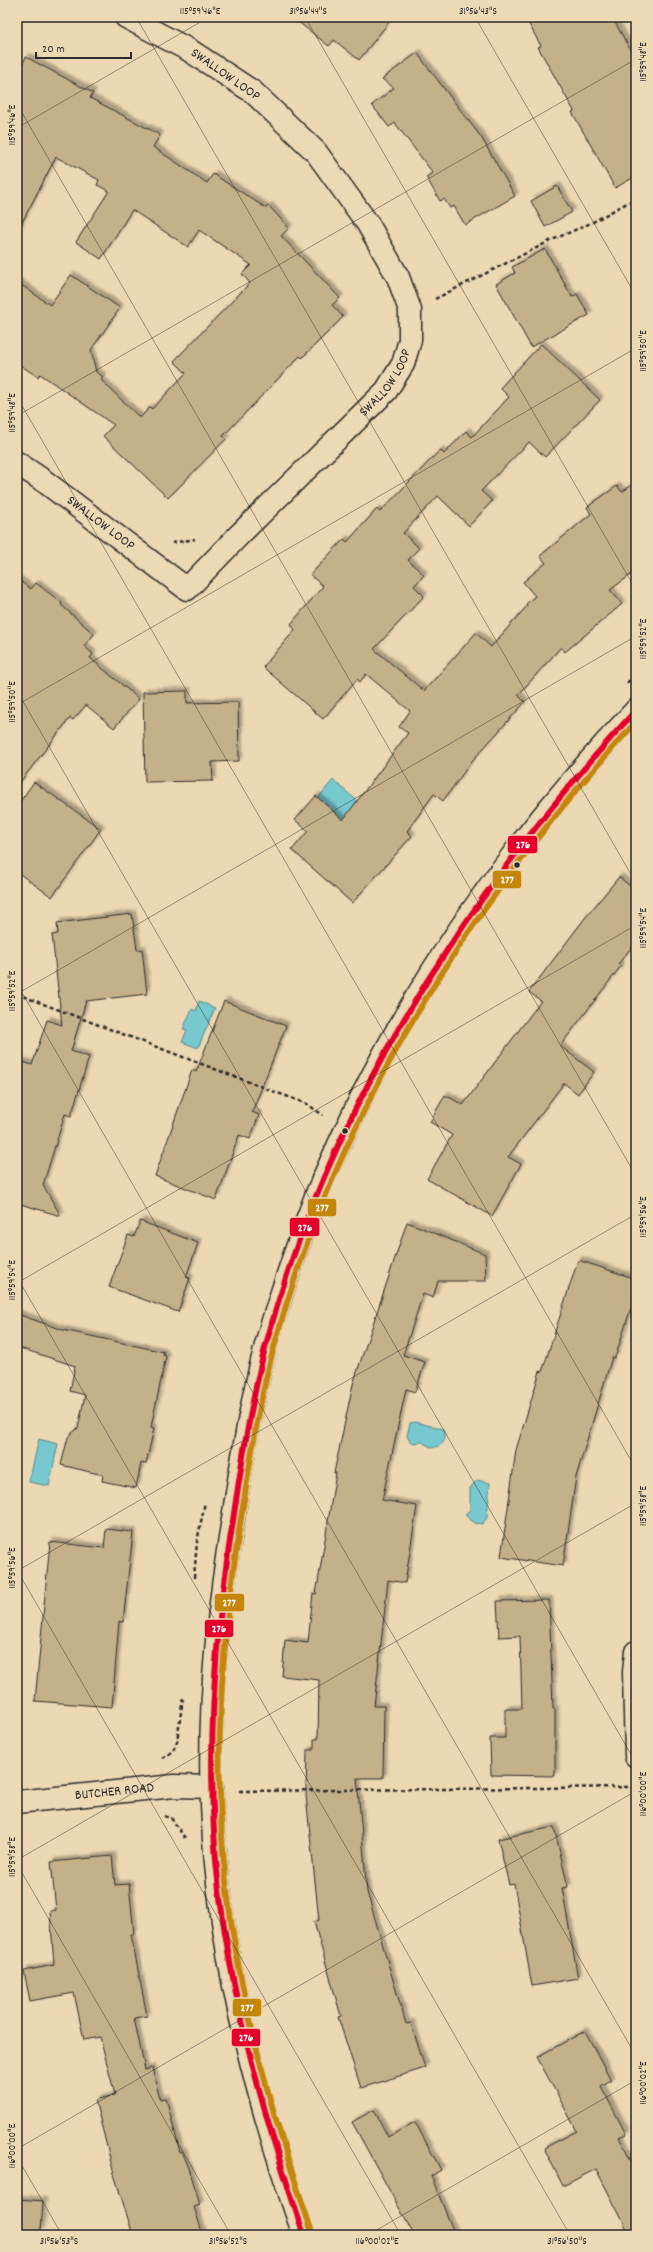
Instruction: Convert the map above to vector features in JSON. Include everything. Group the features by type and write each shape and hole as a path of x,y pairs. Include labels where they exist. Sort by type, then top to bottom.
{"street":[{"name":"SWALLOW LOOP","path":"17,463 44,481 187,589 386,391 403,364 410,340 410,310 398,277 368,224 316,152 253,92 189,50 126,17"},
{"path":"304,2235 280,2166 254,2076 233,1985 214,1842 211,1733 216,1639 250,1415 271,1328 316,1196 381,1057 459,932 515,852 594,754 636,710"},
{"path":"636,1652 634,1672 636,1756"},
{"name":"BUTCHER ROAD","path":"17,1802 174,1786 212,1787"}],"path":[{"path":"410,310 552,240 591,223 636,198"},
{"path":"169,544 200,537"},
{"path":"17,994 307,1104 326,1117"},
{"path":"236,1791 636,1788"}],"water":[{"path":"333,780 363,806 348,824 318,798"},
{"path":"199,1001 215,1008 198,1048 182,1042 187,1030 183,1029 192,1009 196,1011"},
{"path":"415,1422 443,1429 445,1433 444,1442 439,1446 432,1448 422,1442 411,1443 407,1436 410,1423"},
{"path":"39,1439 58,1444 49,1486 29,1482"},
{"path":"477,1480 490,1483 487,1518 482,1524 475,1523 466,1516 466,1513 470,1510 470,1488"}],"building":[{"path":"292,17 393,17 359,60 334,40 329,46"},
{"path":"525,17 612,17 636,60 636,176 615,188 572,112 574,111 538,47 541,46"},
{"path":"417,53 481,137 515,196 465,225 454,206 450,208 444,199 440,201 426,177 433,173 395,123 389,127 372,105 394,88 382,79"},
{"path":"26,57 93,93 90,98 160,135 153,147 207,183 213,174 266,208 269,206 289,228 281,236 340,298 332,305 343,317 302,358 300,356 223,436 226,439 168,498 103,436 114,425 40,374 38,377 17,363 17,282 50,305 71,275 120,308 91,350 96,372 103,377 101,380 140,418 150,407 152,409 186,373 174,361 250,283 242,274 251,265 199,230 188,247 132,210 101,259 76,242 109,191 97,185 99,180 56,157 17,232 17,75"},
{"path":"557,186 572,212 545,227 531,201"},
{"path":"545,249 572,297 577,294 589,315 531,347 496,284 515,273 512,267"},
{"path":"541,344 600,400 545,457 529,442 481,491 492,501 469,526 438,496 403,533 419,548 408,560 424,575 414,586 424,596 374,649 424,691 476,633 491,647 527,606 526,604 535,596 523,582 546,563 540,556 591,514 587,507 617,486 622,492 636,482 636,571 610,590 622,604 565,652 561,647 518,695 525,702 472,761 443,801 434,794 407,831 412,836 352,903 292,850 308,831 295,820 316,796 343,820 408,733 399,727 410,711 366,674 360,682 357,679 323,719 263,667 295,630 291,624 323,586 310,575 344,539 347,542 377,509 380,512 440,450 444,454 466,431 472,437 509,397 500,388"},
{"path":"17,579 31,589 36,583 62,603 61,605 94,634 84,646 93,654 90,658 139,699 114,728 86,705 73,720 70,718 17,786"},
{"path":"187,691 187,703 238,702 239,761 212,762 213,781 145,782 143,692"},
{"path":"34,782 101,829 52,897 17,872 17,806"},
{"path":"619,877 636,891 636,942 618,964 621,966 560,1046 594,1072 578,1094 564,1083 508,1157 521,1164 492,1216 427,1179 452,1135 430,1122 445,1095 463,1105 541,1001 529,992 585,918"},
{"path":"132,914 137,950 142,949 147,994 86,1001 71,1051 89,1057 71,1116 65,1114 43,1185 61,1216 17,1203 17,1060 32,1065 47,1020 62,1025 52,935 58,934 57,923"},
{"path":"224,1001 286,1026 252,1112 259,1115 250,1139 239,1135 216,1200 155,1176 192,1070 196,1072"},
{"path":"140,1221 198,1243 186,1277 190,1278 178,1312 109,1287 128,1235 134,1237"},
{"path":"407,1222 485,1254 486,1281 438,1281 433,1298 423,1294 403,1355 425,1362 415,1392 406,1389 382,1500 417,1506 405,1583 388,1580 374,1706 384,1706 383,1778 357,1778 367,1892 406,2024 411,2023 425,2068 361,2088 338,2017 341,2016 314,1922 319,1920 306,1796 307,1750 314,1750 314,1739 318,1739 319,1680 282,1676 285,1640 308,1643 313,1593 316,1594 336,1473 334,1473 353,1384"},
{"path":"578,1260 636,1279 636,1292 615,1358 612,1357 576,1477 563,1566 501,1557 516,1450 540,1371 542,1372"},
{"path":"17,1314 63,1330 164,1352 163,1355 166,1356 151,1427 154,1428 146,1464 141,1463 136,1488 102,1481 103,1475 61,1465 68,1437 78,1428 85,1395 70,1391 75,1366 17,1347"},
{"path":"106,1529 133,1532 123,1622 119,1621 112,1707 35,1701 50,1542 104,1548"},
{"path":"549,1600 553,1709 555,1709 555,1776 491,1775 490,1738 505,1738 505,1709 522,1709 520,1636 499,1637 497,1601"},
{"path":"554,1827 568,1887 562,1888 578,1978 532,1986 514,1884 509,1885 498,1839"},
{"path":"112,1856 115,1885 129,1884 134,1934 131,1934 147,2016 134,2018 145,2070 152,2068 160,2099 166,2098 180,2152 182,2151 189,2168 200,2205 194,2207 203,2235 133,2235 114,2174 95,2100 115,2095 100,2037 84,2040 74,1993 30,2001 24,1971 54,1965 50,1911 56,1910 51,1862"},
{"path":"585,2031 611,2080 601,2086 626,2134 619,2137 636,2170 636,2235 630,2235 596,2169 563,2186 544,2148 577,2131 537,2057"},
{"path":"374,2110 388,2137 415,2122 441,2170 431,2176 455,2235 414,2235 352,2122"},
{"path":"17,2199 43,2201 41,2231 17,2230"}],"transit line":[{"name":"276","path":"304,2235 264,2108 242,2021 225,1934 219,1890 212,1799 213,1708 220,1617 225,1572 242,1460 255,1392 265,1348 292,1258 326,1172 366,1088 412,1006 462,928 516,853 574,780 636,710"},
{"name":"277","path":"312,2232 260,2064 233,1935 222,1845 220,1799 221,1707 228,1616 240,1524 263,1391 274,1347 301,1259 334,1175 373,1092 418,1013 466,936 519,862 576,791 636,722"}]}
